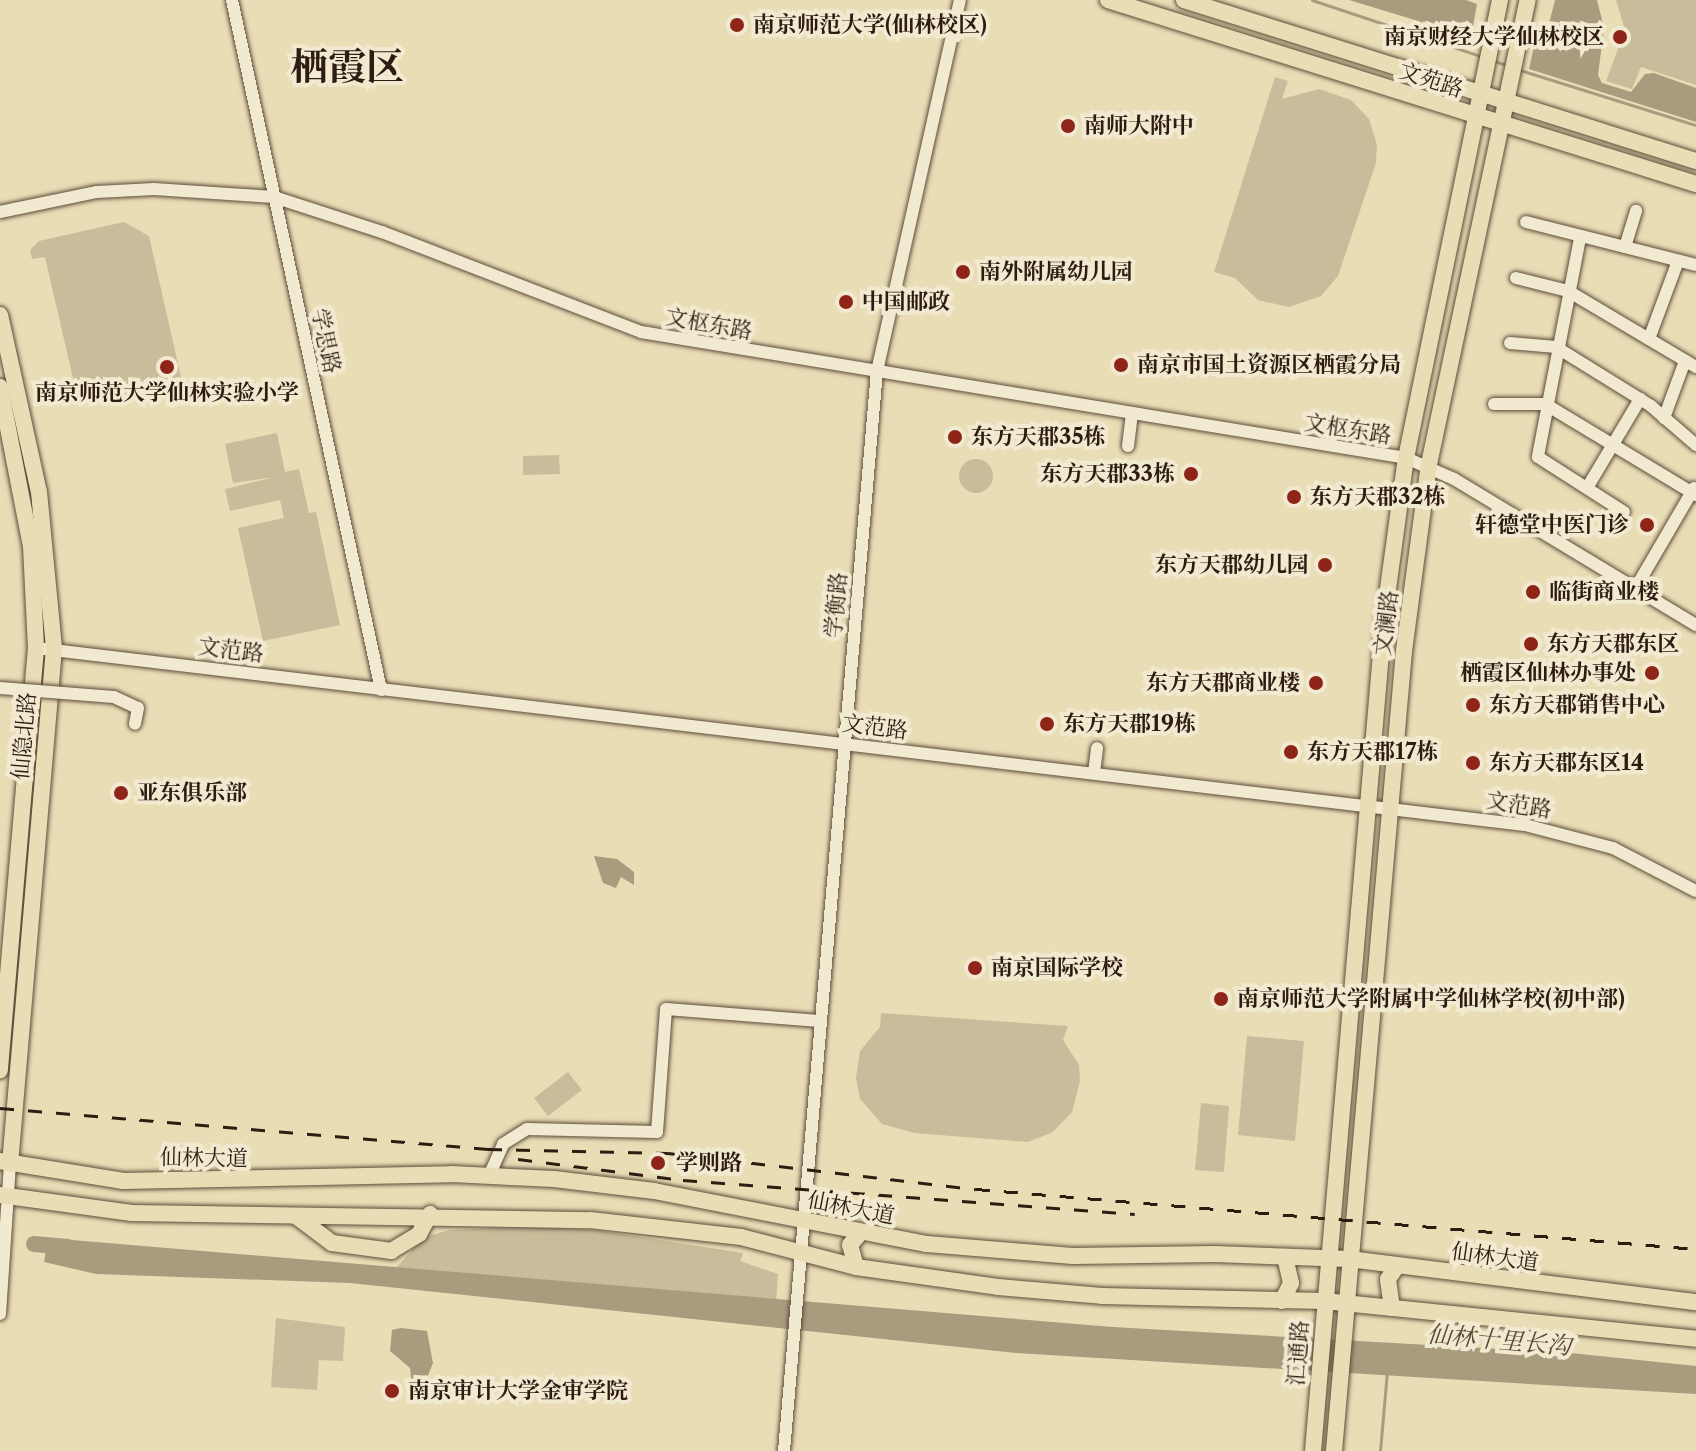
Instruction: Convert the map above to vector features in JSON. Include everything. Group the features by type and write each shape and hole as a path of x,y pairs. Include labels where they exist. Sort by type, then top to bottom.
{"main road":[{"name":"文苑路","path":"1108,0 1502,126 1696,184"},
{"name":"文苑路","path":"1184,0 1696,161"},
{"name":"文澜路","path":"1330,1259 1384,618 1406,458 1500,0"},
{"name":"文澜路","path":"1349,1259 1404,651 1429,464 1528,0"},
{"name":"仙隐北路","path":"0,315 39,492 54,648 5,1162"},
{"name":"仙隐北路","path":"0,387 31,546 36,648 0,1070"},
{"name":"仙林大道","path":"5,1162 123,1181 489,1176 654,1191 860,1233 1073,1256 1349,1259 1696,1302"},
{"path":"56,1205 46,1198 44,1186 60,1173"},
{"path":"3,1196 56,1205 296,1216 430,1214 590,1220 741,1237 856,1267 1102,1296 1282,1301 1344,1311 1392,1308 1696,1339"},
{"path":"741,1237 751,1228 749,1210"},
{"path":"296,1216 332,1243 391,1251 419,1234 430,1214"},
{"path":"856,1267 850,1245 860,1233"},
{"path":"1282,1301 1291,1283 1285,1257"},
{"name":"汇通路","path":"1313,1451 1323,1309 1330,1259"},
{"name":"汇通路","path":"1334,1451 1349,1259"},
{"path":"1392,1308 1388,1279 1397,1266"}],"street":[{"name":"学思路","path":"232,0 381,690"},
{"name":"学衡路","path":"802,1221 877,371 960,0"},
{"name":"文枢东路","path":"0,212 97,192 154,189 274,197 382,232 641,332 1406,458 1429,464 1696,625"},
{"path":"1625,247 1636,211"},
{"path":"1526,222 1696,265"},
{"path":"1580,238 1545,404 1538,457 1624,512"},
{"path":"1649,339 1678,261"},
{"path":"1516,278 1568,291 1691,364 1664,418"},
{"path":"1510,343 1556,347 1640,399 1696,445"},
{"path":"1587,488 1615,446 1640,399"},
{"path":"1494,404 1545,404 1695,491 1635,589"},
{"path":"1128,446 1132,414"},
{"name":"文范路","path":"36,648 1391,807 1566,833 1613,848 1696,891"},
{"path":"0,688 114,697 138,708 135,724"},
{"path":"1094,773 1097,748"},
{"path":"489,1176 503,1144 527,1129 657,1132 666,1009 820,1021"},
{"path":"0,1314 5,1162"},
{"path":"784,1451 802,1221"}],"shaded area":[{"path":"1349,0 1466,0 1477,4 1471,37"},
{"path":"1555,0 1597,0 1604,28 1598,75 1602,83 1631,92 1645,74 1654,73 1696,88 1696,122 1529,69 1535,42 1546,35"},
{"path":"1616,0 1696,0 1696,85 1641,67 1632,89 1606,81 1625,30"},
{"path":"1275,77 1288,81 1282,99 1319,89 1351,100 1369,119 1377,145 1376,163 1338,276 1321,296 1289,307 1258,300 1235,278 1214,272"},
{"path":"124,222 149,236 181,377 136,394 78,400 45,257 32,259 30,250 39,241"},
{"path":"277,433 285,472 299,469 309,513 316,512 340,625 263,641 238,528 284,518 280,500 230,511 225,489 275,477 233,483 225,444"},
{"path":"559,455 560,474 523,475 523,456"},
{"path":"976,459 988,464 993,476 988,488 976,493 964,488 959,476 964,464"},
{"path":"594,856 617,859 634,872 634,885 621,877 616,888 603,883"},
{"path":"881,1013 1068,1026 1063,1040 1079,1065 1080,1081 1072,1112 1053,1132 1028,1142 914,1133 882,1124 860,1099 856,1078 860,1051 880,1027"},
{"path":"1247,1036 1304,1041 1295,1141 1238,1135"},
{"path":"568,1072 582,1090 548,1116 534,1098"},
{"path":"1201,1103 1229,1106 1224,1172 1195,1170"},
{"path":"521,1227 595,1230 743,1253 740,1261 778,1274 776,1303 396,1268 424,1237 450,1230"},
{"path":"48,1238 1113,1327 1571,1353 1696,1366 1696,1394 1016,1353 350,1283 96,1274 44,1262"},
{"path":"276,1318 345,1327 343,1361 319,1360 317,1390 271,1387"},
{"path":"392,1330 427,1331 433,1363 426,1380 434,1388 412,1386 410,1368 390,1351"}],"waterway":[{"path":"1312,0 1483,57"},
{"path":"1494,61 1509,66"},
{"path":"1520,70 1696,125"},
{"path":"34,1244 68,1247"},
{"path":"1380,1451 1387,1371"}],"railway":[{"path":"0,1108 488,1149 668,1153 976,1189 1696,1249"},
{"path":"518,1159 683,1180 1135,1214"}],"place":[{"name":"南京师范大学(仙林校区)","path":"737,25"},
{"name":"南京财经大学仙林校区","path":"1620,37"},
{"name":"南师大附中","path":"1068,126"},
{"name":"南外附属幼儿园","path":"963,272"},
{"name":"中国邮政","path":"846,302"},
{"name":"南京市国土资源区栖霞分局","path":"1121,365"},
{"name":"南京师范大学仙林实验小学","path":"167,367"},
{"name":"东方天郡35栋","path":"955,437"},
{"name":"东方天郡33栋","path":"1191,474"},
{"name":"东方天郡32栋","path":"1294,497"},
{"name":"轩德堂中医门诊","path":"1647,525"},
{"name":"东方天郡幼儿园","path":"1325,565"},
{"name":"临街商业楼","path":"1533,592"},
{"name":"东方天郡东区","path":"1531,644"},
{"name":"栖霞区仙林办事处","path":"1652,673"},
{"name":"东方天郡商业楼","path":"1316,683"},
{"name":"东方天郡销售中心","path":"1473,705"},
{"name":"东方天郡19栋","path":"1047,724"},
{"name":"东方天郡17栋","path":"1291,752"},
{"name":"东方天郡东区14","path":"1473,763"},
{"name":"亚东俱乐部","path":"121,793"},
{"name":"南京国际学校","path":"975,968"},
{"name":"南京师范大学附属中学仙林学校(初中部)","path":"1221,999"},
{"name":"学则路","path":"658,1163"},
{"name":"南京审计大学金审学院","path":"392,1391"}],"district":[{"name":"栖霞区","path":"347,67"}],"water label":[{"name":"仙林十里长沟","path":"1499,1340"}]}
